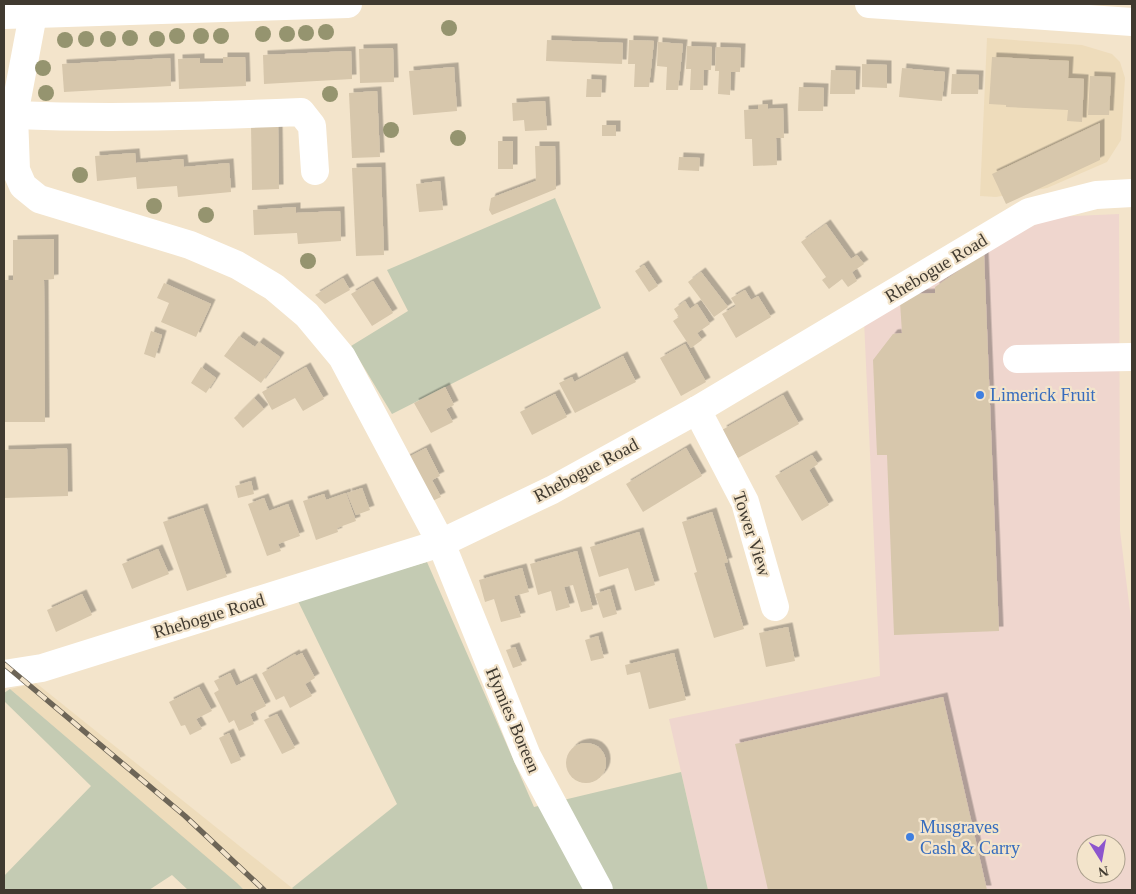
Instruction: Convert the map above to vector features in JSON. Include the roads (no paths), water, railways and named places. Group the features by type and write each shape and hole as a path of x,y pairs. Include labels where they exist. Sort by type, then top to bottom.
{"street":[{"path":"4,15 35,9 348,4"},
{"path":"869,4 1132,22"},
{"path":"10,173 14,115 35,9"},
{"path":"14,115 65,117 193,116 301,112 312,126 315,171"},
{"name":"Hymies Boreen","path":"10,173 39,199 190,245 236,265 274,287 307,315 342,357 440,543 527,756 599,890"},
{"name":"Rhebogue Road","path":"4,674 42,668 440,543 552,490 696,410 1029,212 1096,195 1132,193"},
{"path":"1017,359 1132,357"},
{"name":"Tower View","path":"696,410 746,502 775,607"}],"railway":[{"path":"4,664 185,816 264,890"}],"place":[{"name":"Limerick Fruit","path":"980,395"},
{"name":"Musgraves Cash & Carry","path":"910,837"}]}
